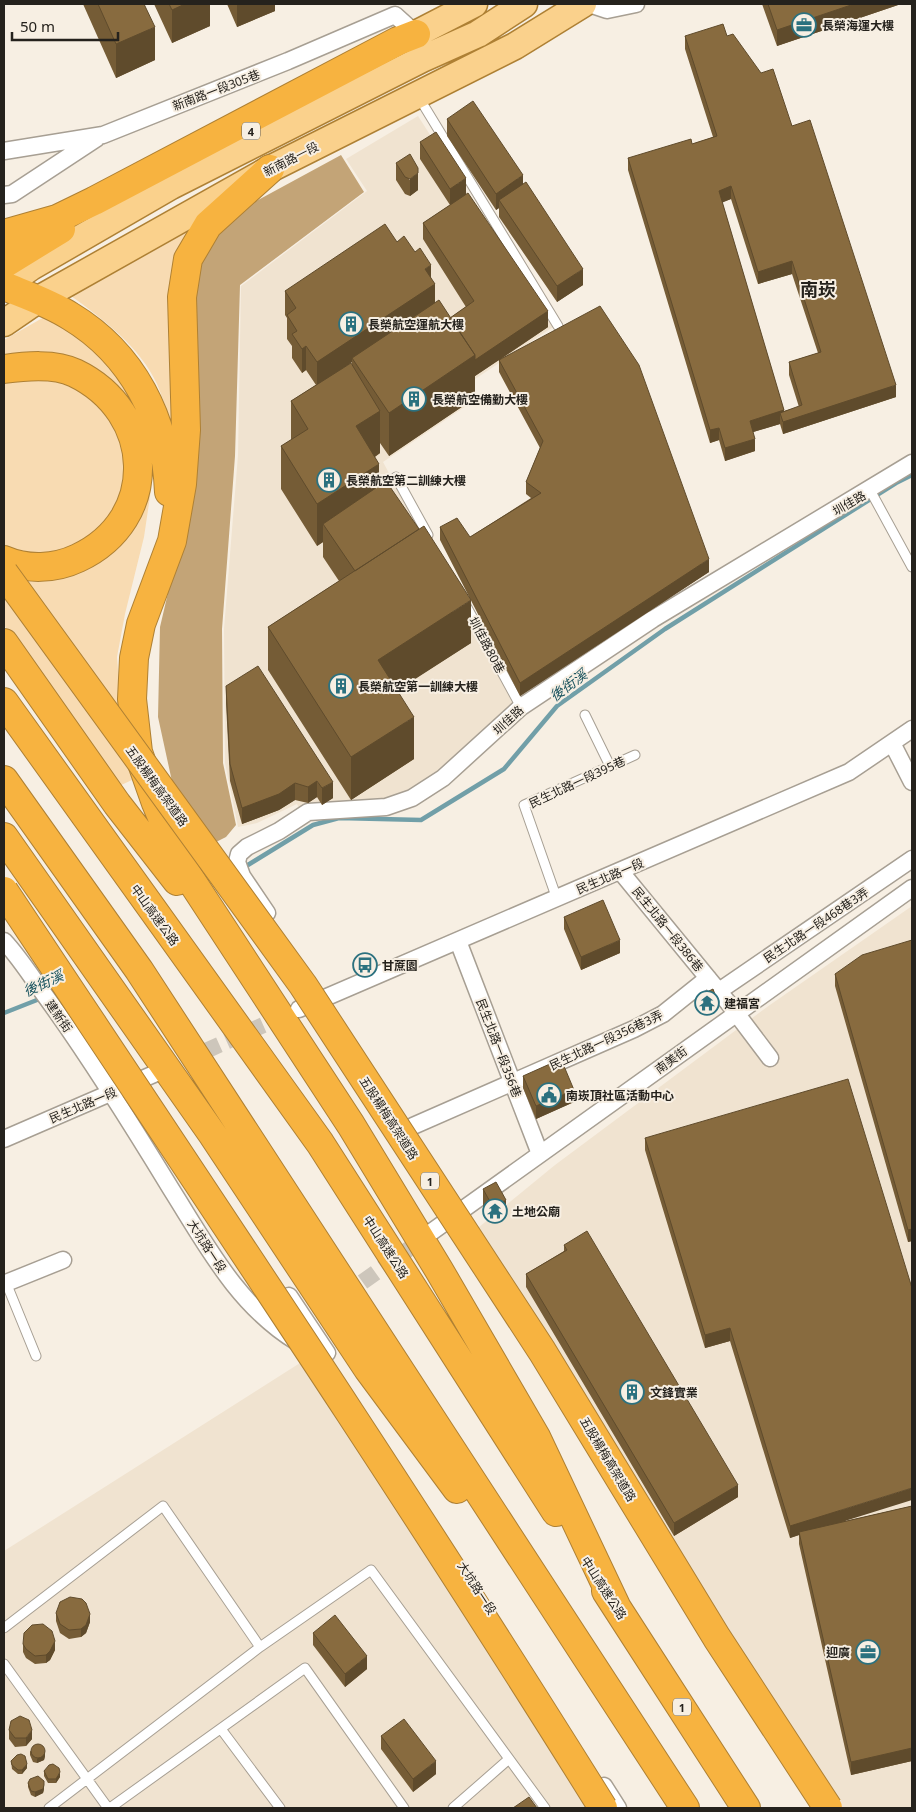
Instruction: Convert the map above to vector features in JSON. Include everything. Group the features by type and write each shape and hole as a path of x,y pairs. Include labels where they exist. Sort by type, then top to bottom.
{"highway":[{"path":"4,234 57,218 398,41 416,34"},
{"path":"4,264 42,239 220,140 234,127"},
{"path":"270,169 208,225 188,259 182,297 186,430 182,484 172,540 141,624 134,658 132,699 138,752 156,803 183,868 351,1125 507,1387 536,1437 616,1606"},
{"path":"4,286 69,315 97,335 121,359 144,394 160,432 168,473 169,494 165,518 164,558"},
{"path":"4,369 22,366 74,372 107,393 126,419 135,439 138,467 135,497 122,523 104,542 86,554 67,563 48,567 31,567 4,560"},
{"name":"五股楊梅高架道路","path":"4,572 303,985 542,1351 717,1638 828,1808"},
{"path":"4,642 117,804 180,885 221,928"},
{"name":"中山高速公路","path":"4,702 320,1143 746,1808"},
{"path":"4,780 138,970 684,1808"},
{"path":"4,837 213,1135 368,1369 622,1711"},
{"path":"4,846 32,875"},
{"path":"4,853 32,875"},
{"path":"4,891 279,1305 522,1678 603,1808"}],"main road":[{"path":"416,34 474,4"},
{"name":"4","path":"4,272 66,234 228,143 505,4"},
{"name":"4","path":"4,286 31,267 171,186 422,59 478,34 524,4"},
{"name":"新南路一段","path":"4,322 39,300 270,169 515,46 583,4"}],"street":[{"path":"589,4 607,10 636,4"},
{"name":"新南路一段305巷","path":"4,151 102,135 288,62 395,15 416,34"},
{"path":"4,195 12,194 102,135"},
{"name":"圳佳路","path":"322,999 239,869 239,854 308,812 386,806 412,798 443,778 521,707 677,605 873,497 912,463"},
{"name":"民生北路一段","path":"299,1009 850,772 912,729"},
{"path":"892,743 912,782"},
{"name":"民生北路一段468巷3弄","path":"714,984 912,859"},
{"name":"民生北路一段386巷","path":"621,872 714,984 770,1058"},
{"name":"南美街","path":"430,1233 912,888"},
{"name":"建新街","path":"4,941 62,1019 111,1092"},
{"name":"民生北路一段356巷","path":"458,941 540,1154"},
{"name":"民生北路一段356巷3弄","path":"413,1126 513,1083 663,1014 714,984"},
{"name":"民生北路一段","path":"4,1139 162,1071"},
{"name":"大坑路一段","path":"143,1079 312,1318 337,1368 618,1808"},
{"name":"大坑路一段","path":"111,1092 238,1293 287,1336 337,1368"},
{"path":"5,1280 63,1260"},
{"path":"287,1336 312,1318"}],"lane":[{"path":"418,96 558,326"},
{"path":"396,477 433,545"},
{"path":"873,497 912,567"},
{"name":"圳佳路80巷","path":"461,596 521,707"},
{"path":"585,715 610,766"},
{"name":"民生北路一段395巷","path":"558,899 524,805 635,755"},
{"path":"5,1280 36,1356"},
{"path":"4,1628 163,1506 260,1647"},
{"path":"50,1808 86,1778 260,1647 371,1570 545,1808"},
{"path":"4,1664 109,1808 305,1668 404,1808"},
{"path":"221,1729 280,1808"},
{"path":"453,1808 509,1759"}],"shaded area":[{"path":"418,116 553,327 469,383 478,398 383,462 517,710 411,797 299,808 297,804 257,823 238,827 225,763 224,629 238,455 241,286 367,191 346,159"},
{"path":"341,155 364,192 240,285 235,456 222,629 223,763 236,825 226,837 216,842 173,786 158,717 160,627 190,499 190,346 201,251 245,207"},
{"path":"203,219 174,420 170,420 157,384 141,358 108,324 71,296"},
{"path":"46,316 80,337 114,371 137,410 136,415 117,389 4,358 4,340"},
{"path":"41,376 82,387 99,402 113,419 123,439 126,460 125,482 119,503 109,522 94,538 75,550 49,556 4,550 4,380"},
{"path":"152,483 144,537 125,614 117,657 124,748 132,780 119,786 4,625 4,569 57,575 146,484"},
{"path":"912,906 912,1808 839,1808 473,1232 555,1165 767,1007"},
{"path":"311,1356 586,1808 4,1808 4,1551"}],"building":[{"path":"98,4 144,4 155,27 116,44"},
{"path":"169,4 185,4 172,10"},
{"path":"768,4 854,4 777,30"},
{"path":"723,24 727,36 733,34 761,73 773,69 792,126 810,120 896,385 783,422 780,413 802,405 789,362 821,352 792,261 758,272 731,186 719,191 784,410 750,421 755,439 725,448 719,428 710,430 628,158 691,139 692,144 717,136 685,36"},
{"path":"473,101 523,175 496,194 447,119"},
{"path":"436,132 466,178 450,189 420,142"},
{"path":"410,154 418,168 418,173 410,179 405,177 396,163"},
{"path":"526,182 583,269 557,286 499,200"},
{"path":"468,193 548,311 475,360 475,355 450,318 474,301 423,223"},
{"name":"長榮航空運航大樓","path":"385,224 397,242 404,236 415,252 420,248 431,265 425,269 435,284 317,362 306,346 302,349 292,334 297,331 287,315 296,308 285,291"},
{"path":"439,300 475,355 389,413 352,358"},
{"path":"600,306 639,365 709,559 520,683 440,527 457,518 470,537 541,493 526,482 543,441 499,360"},
{"path":"351,363 380,411 356,426 379,464 317,504 281,446 308,429 291,401"},
{"path":"386,481 419,529 355,571 323,524"},
{"path":"424,526 471,600 378,660 414,717 351,757 268,627"},
{"path":"258,666 333,782 322,788 317,781 308,787 295,783 279,794 242,808 230,764 226,686"},
{"path":"603,900 620,940 581,957 564,917"},
{"path":"912,940 912,1229 908,1230 835,974 862,955"},
{"path":"713,989 717,1000 702,1007 697,997"},
{"path":"561,1059 574,1090 536,1106 523,1076"},
{"path":"848,1079 912,1288 912,1488 790,1526 730,1328 705,1335 645,1138"},
{"path":"496,1182 506,1200 493,1207 483,1189"},
{"name":"文鋒實業","path":"587,1231 738,1485 674,1523 526,1274 567,1250 564,1245"},
{"name":"迎廣","path":"912,1506 912,1748 851,1762 799,1532"},
{"path":"70,1597 82,1599 86,1603 90,1614 86,1625 81,1629 69,1630 60,1624 56,1613 60,1602"},
{"path":"335,1615 367,1656 345,1674 313,1633"},
{"path":"43,1624 52,1631 55,1641 46,1655 35,1656 23,1644 24,1633 32,1625"},
{"path":"20,1716 29,1720 32,1730 26,1738 15,1738 9,1730 11,1721"},
{"path":"404,1719 436,1761 413,1779 381,1736"},
{"path":"35,1744 41,1744 45,1751 41,1758 35,1758 31,1754 31,1748"},
{"path":"21,1754 25,1756 27,1764 22,1770 18,1770 12,1765 11,1761"},
{"path":"53,1764 59,1768 60,1772 56,1779 48,1779 44,1771 49,1765"},
{"path":"38,1776 44,1781 43,1789 35,1792 31,1791 28,1783 30,1779"},
{"path":"529,1797 537,1808 513,1808"}],"waterway":[{"name":"後街溪","path":"243,868 313,825 339,818 421,820 504,769 557,706 665,629 896,483 912,475"},
{"name":"後街溪","path":"4,1013 42,998"}],"tunnel":[{"path":"161,1071 288,1014"},
{"path":"343,1296 427,1236"}],"place":[{"name":"長榮海運大樓","path":"804,25"},
{"name":"長榮航空運航大樓","path":"351,324"},
{"name":"長榮航空備勤大樓","path":"414,399"},
{"name":"長榮航空第二訓練大樓","path":"329,480"},
{"name":"長榮航空第一訓練大樓","path":"341,686"},
{"name":"甘蔗園","path":"365,965"},
{"name":"建福宮","path":"707,1003"},
{"name":"南崁頂社區活動中心","path":"549,1095"},
{"name":"土地公廟","path":"495,1211"},
{"name":"文鋒實業","path":"632,1392"},
{"name":"迎廣","path":"868,1652"}],"district":[{"name":"南崁","path":"818,289"}]}
